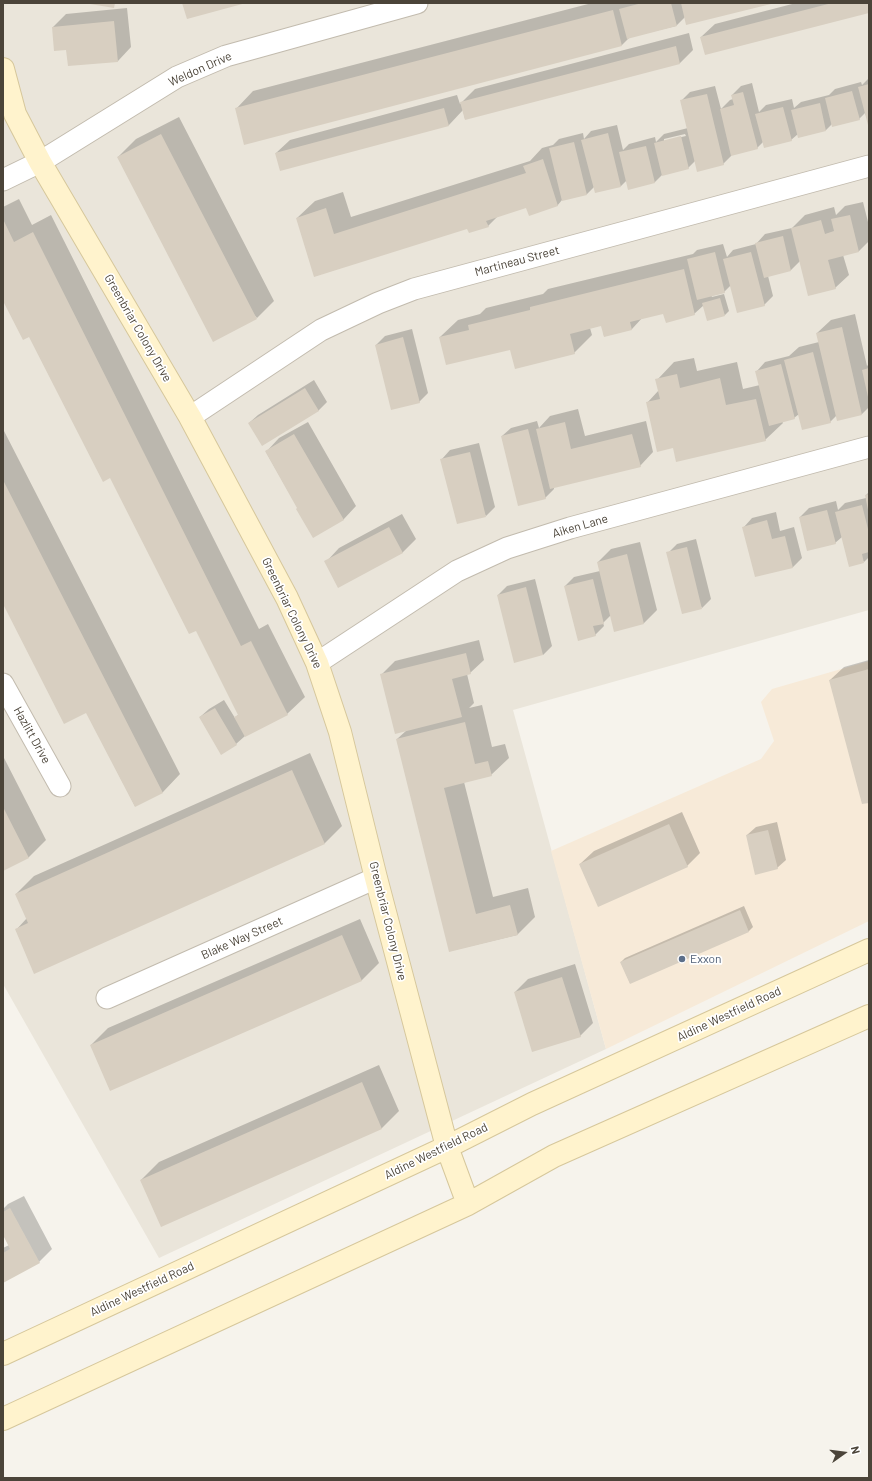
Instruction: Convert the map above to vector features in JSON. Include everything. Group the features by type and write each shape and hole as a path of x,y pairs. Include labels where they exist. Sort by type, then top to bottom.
{"main road":[{"name":"Greenbriar Colony Drive","path":"3,69 15,114 40,162 190,418 287,598 317,663 340,732 376,878 447,1147 468,1204"},
{"name":"Aldine Westfield Road","path":"3,1354 447,1147 532,1104 868,953"},
{"path":"3,1418 468,1204 554,1156 869,1016"}],"street":[{"name":"Weldon Drive","path":"3,180 40,162 177,77 226,56 417,3"},
{"name":"Martineau Street","path":"190,418 321,330 400,294 869,166"},
{"name":"Aiken Lane","path":"317,663 458,571 507,548 570,528 869,447"},
{"name":"Hazlitt Drive","path":"3,684 60,786"},
{"name":"Blake Way Street","path":"107,998 376,878"}],"shaded area":[{"path":"3,3 869,3 869,610 513,710 606,1049 159,1258 3,984"},
{"path":"869,661 869,921 606,1049 551,851 761,759 774,741 761,702 772,689"}],"building":[{"path":"84,3 115,3 114,8"},
{"path":"182,3 246,3 187,19"},
{"path":"642,3 671,3 677,26 627,39 619,9"},
{"path":"681,3 771,3 771,4 686,25"},
{"path":"832,3 869,3 869,13 705,55 700,37"},
{"path":"613,10 622,46 244,145 235,108"},
{"path":"114,21 118,62 68,66 66,50 54,51 52,27"},
{"path":"676,46 680,64 465,120 460,102"},
{"path":"869,84 869,125 868,125 858,87"},
{"path":"852,91 860,120 832,127 825,98"},
{"path":"743,92 758,149 731,156 720,109 734,105 731,95"},
{"path":"707,94 724,165 697,172 680,100"},
{"path":"820,103 826,131 798,138 791,110"},
{"path":"783,107 792,141 764,148 755,114"},
{"path":"444,108 449,126 280,171 275,153"},
{"path":"608,133 621,187 595,193 581,140"},
{"path":"161,134 257,319 213,342 117,157"},
{"path":"681,136 689,169 662,176 654,143"},
{"path":"574,142 587,195 562,201 549,148"},
{"path":"646,146 655,183 628,190 619,152"},
{"path":"543,159 558,206 529,216 526,208 486,221 489,227 469,233 467,229 314,277 296,218 326,208 334,234 526,173 523,166"},
{"path":"850,215 859,252 828,260 836,289 808,296 791,228 821,220 825,234 834,231 831,219"},
{"path":"3,219 14,242 33,232 241,646 251,641 288,715 245,737 234,717 238,715 196,631 189,634 110,478 103,482 29,337 23,340 3,301"},
{"path":"783,236 791,271 764,278 755,243"},
{"path":"715,252 725,293 697,300 687,259"},
{"path":"751,252 765,306 737,313 723,259"},
{"path":"684,269 695,315 666,323 663,314 630,322 632,330 604,337 601,326 570,334 575,354 515,369 510,350 446,365 439,337 469,330 468,325 530,310 530,307"},
{"path":"720,298 725,316 707,321 702,303"},
{"path":"842,327 862,415 837,421 816,333"},
{"path":"403,337 420,403 391,410 375,345"},
{"path":"813,352 831,423 802,430 784,360"},
{"path":"781,364 795,419 769,426 755,371"},
{"path":"869,368 869,396 868,397 862,370"},
{"path":"677,374 680,388 720,378 726,405 756,399 766,441 676,462 673,448 657,452 646,402 660,399 655,379"},
{"path":"305,388 319,411 262,446 248,423"},
{"path":"565,422 571,449 632,434 641,467 550,489 536,429"},
{"path":"528,429 546,499 518,506 501,436"},
{"path":"294,434 344,520 313,538 265,451"},
{"path":"470,452 486,517 457,524 440,459"},
{"path":"3,480 163,793 135,807 86,713 64,724 3,604"},
{"path":"869,494 869,510 868,510 865,495"},
{"path":"862,505 869,533 869,552 862,554 864,563 849,567 835,512"},
{"path":"827,510 836,544 807,551 799,517"},
{"path":"767,520 772,539 785,536 793,568 755,577 742,527"},
{"path":"389,527 403,553 338,588 324,561"},
{"path":"687,547 702,609 682,614 666,552"},
{"path":"627,554 644,624 614,632 597,562"},
{"path":"593,579 604,624 593,626 596,636 578,641 564,586"},
{"path":"526,587 543,655 514,663 497,595"},
{"path":"466,653 471,674 452,679 462,717 395,734 380,674"},
{"path":"869,669 869,803 862,804 829,680"},
{"path":"215,708 237,745 221,755 199,717"},
{"path":"465,722 475,764 488,761 492,776 444,788 476,914 510,905 518,935 449,952 396,739"},
{"path":"292,770 325,844 34,974 15,929 28,923 15,894"},
{"path":"3,807 29,858 3,871"},
{"path":"669,824 688,867 598,907 579,864"},
{"path":"768,830 778,869 755,875 746,835"},
{"path":"740,910 749,932 630,984 620,962"},
{"path":"342,935 362,981 110,1091 90,1045"},
{"path":"562,977 581,1037 532,1052 514,992"},
{"path":"362,1082 382,1129 161,1227 140,1180"},
{"path":"10,1208 40,1263 3,1283 3,1253 10,1249 3,1235 3,1212"}],"place":[{"name":"Exxon","path":"682,959"}]}
